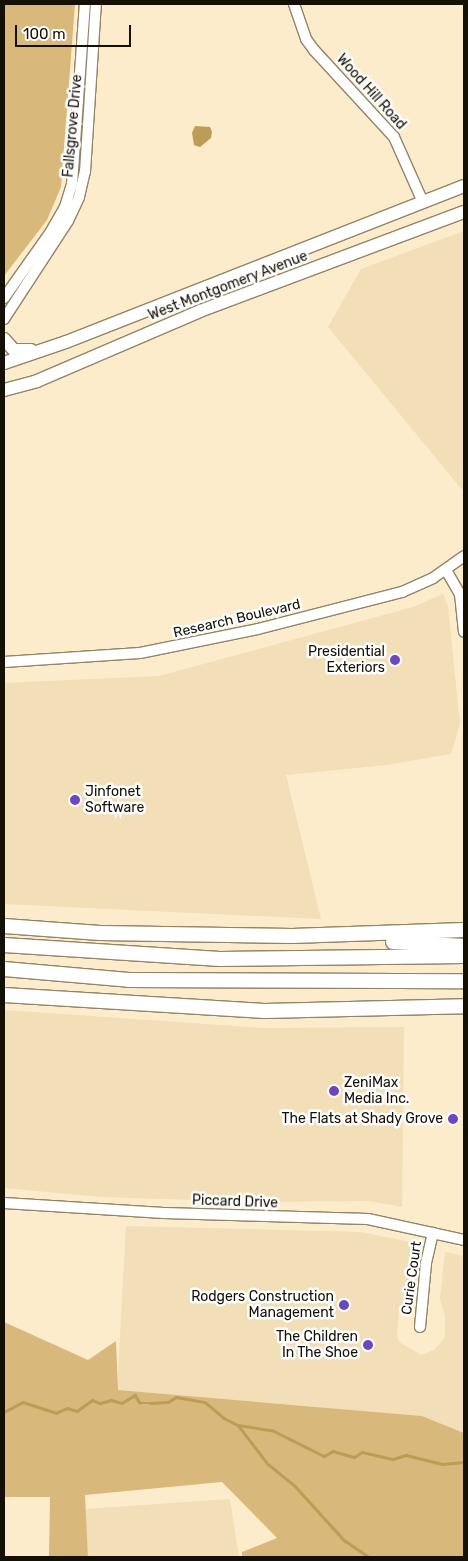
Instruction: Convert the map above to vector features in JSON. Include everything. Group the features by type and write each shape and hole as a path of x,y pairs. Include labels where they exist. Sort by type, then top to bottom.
{"highway":[{"path":"4,926 100,933 292,936 464,946"},
{"path":"292,936 464,930"},
{"path":"4,945 220,959 464,956"},
{"path":"4,969 130,980 464,981"},
{"path":"4,995 265,1011 464,1006"}],"main road":[{"name":"West Montgomery Avenue","path":"43,349 66,342 464,186"},
{"name":"West Montgomery Avenue","path":"4,390 37,381 200,311 464,212"},
{"path":"4,339 14,350 43,349"},
{"path":"4,362 43,349"},
{"path":"4,398 37,381"}],"street":[{"name":"Fallsgrove Drive","path":"4,298 50,233 65,207 72,184 84,4"},
{"name":"Fallsgrove Drive","path":"4,319 68,221 79,196 85,172 96,4"},
{"name":"Wood Hill Road","path":"294,4 304,33 314,50 394,137 424,202"},
{"name":"Research Boulevard","path":"4,662 76,659 174,648 402,592 446,570 464,556"},
{"path":"446,570 460,594 464,632"},
{"name":"Piccard Drive","path":"4,1203 164,1213 368,1219 464,1240"},
{"name":"Curie Court","path":"420,1327 426,1263 432,1232"}],"shaded area":[{"path":"4,4 75,4 61,187 47,220 4,276"},
{"path":"195,126 210,127 212,132 211,138 200,147 194,145 192,133"},
{"path":"464,231 464,492 328,327 361,269"},
{"path":"443,594 448,606 460,724 451,754 386,765 286,775 321,919 4,904 4,683 159,676 413,607"},
{"path":"4,1010 264,1028 404,1027 402,1207 369,1201 254,1202 101,1197 4,1188"},
{"path":"126,1226 360,1232 416,1243 406,1306 399,1313 397,1334 399,1342 421,1355 434,1350 445,1337 445,1317 440,1299 445,1252 464,1256 464,1433 422,1416 117,1390"},
{"path":"4,1322 88,1360 116,1341 118,1390 422,1416 464,1433 464,1557 242,1557 242,1552 277,1538 222,1482 85,1495 88,1557 49,1557 50,1497 4,1497"},
{"path":"230,1499 239,1557 88,1557 85,1509"}],"waterway":[{"path":"4,1412 23,1402 56,1413 67,1408 77,1411 92,1400 100,1403 111,1400 122,1403 135,1395 140,1403 150,1403 168,1402 176,1397 205,1402 224,1418 238,1425 274,1431 324,1456 333,1451 354,1457 362,1452 393,1459 406,1455 442,1464 464,1462"},
{"path":"238,1425 268,1464 296,1487 344,1540 369,1557"}],"place":[{"name":"Presidential Exteriors","path":"395,660"},
{"name":"Jinfonet Software","path":"75,800"},
{"name":"ZeniMax Media Inc.","path":"334,1091"},
{"name":"The Flats at Shady Grove","path":"453,1119"},
{"name":"Rodgers Construction Management","path":"344,1305"},
{"name":"The Children In The Shoe","path":"368,1345"}]}
